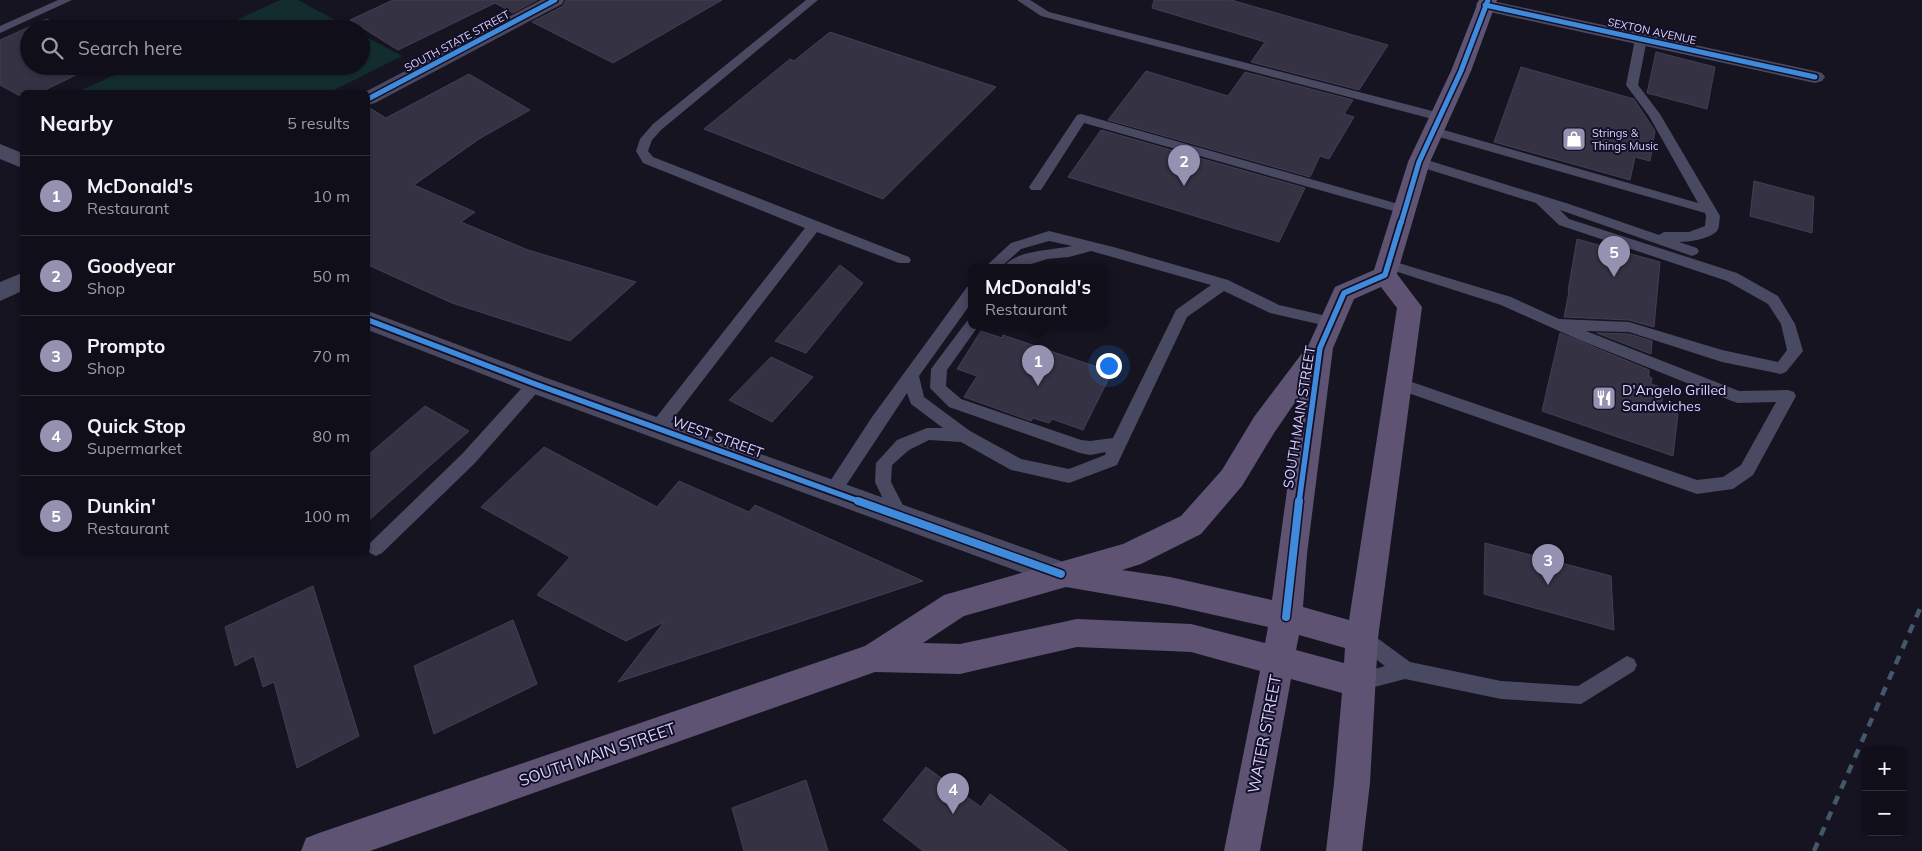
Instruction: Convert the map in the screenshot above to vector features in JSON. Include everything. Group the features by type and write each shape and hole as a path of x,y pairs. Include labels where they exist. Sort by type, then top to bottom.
{"main road":[{"path":"1344,851 1352,783 1362,638 1410,307 1386,269 1419,162 1461,71 1487,2"},
{"name":"SOUTH MAIN STREET","path":"319,851 875,657 955,606 1061,574 1170,591 1286,617 1292,554 1320,348 1344,293 1386,269"},
{"path":"1061,574 1130,555 1191,525 1232,478 1264,425 1320,348"},
{"path":"1286,617 1362,638"},
{"name":"WATER STREET","path":"1242,851 1286,617"},
{"name":"SOUTH MAIN STREET","path":"875,657 960,659 1078,633 1191,638 1359,682"}],"street":[{"name":"SOUTH STATE STREET","path":"370,98 555,0"},
{"name":"SEXTON AVENUE","path":"1487,2 1641,39 1815,76"},
{"path":"0,151 20,160"},
{"path":"0,292 20,281"},
{"name":"WEST STREET","path":"370,321 535,384 1061,574"}],"lane":[{"path":"22,20 66,0"},
{"path":"813,0 657,127 646,139 642,151 648,160 904,260"},
{"path":"1022,0 1045,14 1436,124 1709,210"},
{"path":"0,30 20,21"},
{"path":"1641,39 1632,85 1646,106 1654,114 1713,216 1711,229 1690,237 1654,238"},
{"path":"1036,187 1081,118 1404,210"},
{"path":"1419,162 1541,200 1692,251"},
{"path":"1541,200 1564,222 1732,277 1773,300 1788,324 1795,351 1781,368 1722,356 1629,327 1558,324"},
{"path":"657,428 814,226"},
{"path":"995,264 1016,246 1049,236 1092,246 1223,284 1275,309 1331,322"},
{"path":"1017,264 1027,259 1047,254 1069,252 1092,246"},
{"path":"1386,269 1506,301 1738,397 1788,396 1747,470 1727,484 1696,486 1400,384"},
{"path":"911,376 918,400 964,436 1017,466 1069,476 1111,460 1181,314 1195,302 1223,284"},
{"path":"834,491 878,421 968,297"},
{"path":"969,329 939,369 938,388 955,403 1080,446 1090,448 1119,444"},
{"path":"376,548 468,459 535,384"},
{"path":"899,515 883,482 884,463 903,445 927,434 964,436"},
{"path":"1362,638 1405,670 1501,690 1582,695 1627,665"},
{"path":"1359,682 1405,670"}],"green space":[{"path":"280,0 298,0 335,20 237,20"},
{"path":"370,39 402,56 370,72"},
{"path":"115,75 364,75 334,90 81,90"}],"building":[{"path":"393,0 537,0 513,13 495,3 398,50 370,32 370,20 350,20"},
{"path":"566,0 722,0 613,63 532,22 563,6"},
{"path":"1154,0 1231,0 1388,45 1359,90 1251,62 1265,42 1152,8"},
{"path":"20,31 20,75 76,75 45,90 20,90 20,96 0,85 0,40"},
{"path":"830,32 996,87 883,199 704,129 790,59 794,61"},
{"path":"1656,52 1715,67 1707,109 1647,93"},
{"name":"Strings & Things Music","path":"1521,67 1634,99 1655,131 1650,161 1635,157 1630,180 1494,142"},
{"path":"1146,71 1228,96 1245,72 1353,100 1344,114 1354,117 1329,159 1320,156 1310,177 1108,120"},
{"path":"469,74 530,110 479,139 414,185 475,212 461,222 528,250 636,282 570,341 452,303 370,266 370,108 386,118"},
{"path":"1101,130 1305,188 1279,242 1068,177"},
{"path":"1754,181 1814,197 1812,233 1750,216"},
{"path":"1577,239 1660,262 1654,327 1629,320 1564,317"},
{"path":"840,265 863,283 806,353 775,341"},
{"path":"981,331 1002,338 1003,335 1112,372 1083,430 1052,419 1049,423 1033,418 1031,421 964,397 977,376 957,369"},
{"name":"D'Angelo Grilled Sandwiches","path":"1560,333 1649,370 1649,377 1652,378 1651,384 1664,388 1661,408 1678,414 1673,456 1542,411"},
{"path":"1597,333 1629,334 1652,341 1651,354"},
{"path":"771,357 813,377 772,422 729,400"},
{"path":"425,406 469,431 370,519 370,453"},
{"path":"544,447 657,507 679,481 749,512 755,505 923,581 618,682 664,622 626,641 537,595 570,557 481,507"},
{"path":"1485,543 1611,576 1614,630 1484,594"},
{"path":"313,586 359,736 297,768 274,682 263,687 254,656 235,666 225,627"},
{"path":"513,620 537,684 434,734 414,666"},
{"path":"926,767 981,807 990,794 1068,851 923,851 883,820"},
{"path":"806,780 828,851 744,851 732,808"}],"railway":[{"path":"1814,851 1922,604"}],"cycle path":[{"path":"370,98 555,0"},
{"path":"1286,617 1292,554 1320,348 1344,293 1385,275 1419,162 1461,71 1488,0"},
{"path":"1485,5 1815,77"},
{"path":"370,321 535,384 1061,574"}],"place":[{"name":"Strings & Things Music","path":"1574,139"},
{"name":"Goodyear","path":"1184,186"},
{"name":"Dunkin'","path":"1614,277"},
{"name":"McDonald's","path":"1038,386"},
{"name":"D'Angelo Grilled Sandwiches","path":"1604,398"},
{"name":"Prompto","path":"1548,585"},
{"name":"Quick Stop","path":"953,814"}]}
